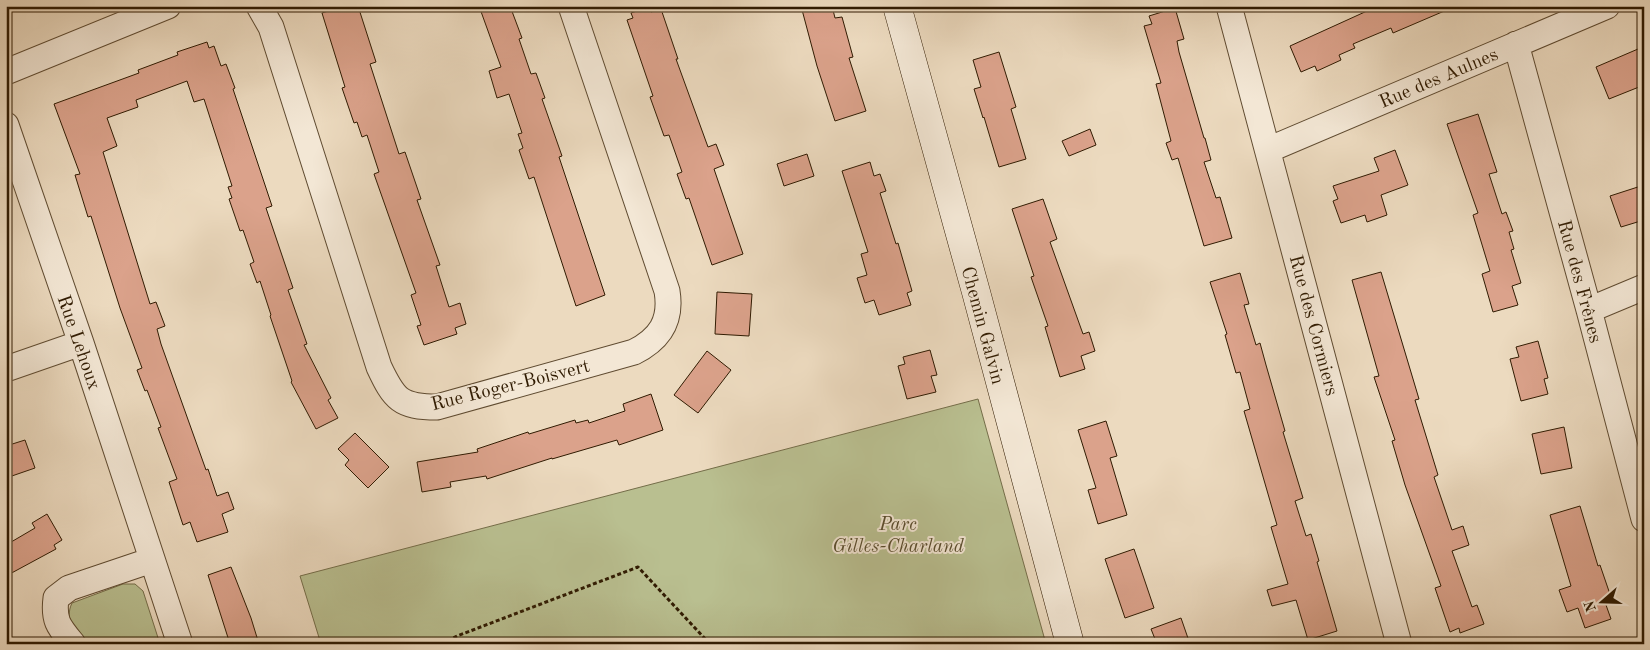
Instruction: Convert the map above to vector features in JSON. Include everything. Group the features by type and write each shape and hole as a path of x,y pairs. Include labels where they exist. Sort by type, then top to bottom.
{"street":[{"path":"6,72 168,6"},
{"name":"Rue Roger-Boisvert","path":"259,6 271,27 379,367 388,386 401,401 417,407 437,407 634,352 650,344 661,331 668,317 669,303 667,291 571,6"},
{"name":"Chemin Galvin","path":"897,6 969,264 1070,644"},
{"name":"Rue des Cormiers","path":"1229,6 1399,644"},
{"name":"Rue des Aulnes","path":"1268,150 1607,6"},
{"name":"Rue des Frênes","path":"1516,44 1644,519"},
{"name":"Rue Lehoux","path":"6,125 81,343 180,644"},
{"path":"1589,310 1644,287"},
{"path":"6,369 81,343"},
{"path":"73,644 61,630 54,613 56,598 69,588 152,560"}],"path":[{"path":"442,644 457,636 638,567 710,644"}],"green space":[{"name":"Parc Gilles-Charland","path":"978,399 1046,644 321,644 300,576"},
{"path":"123,584 135,584 143,591 160,644 87,644 75,630 69,615 72,603"}],"building":[{"path":"344,6 358,6 376,62 370,64 399,154 405,152 421,199 417,200 440,265 436,266 449,307 460,303 466,324 455,328 457,334 424,345 417,326 421,325 411,295 416,293 374,174 379,172 367,135 362,137 357,122 354,123 342,88 345,87 322,13"},
{"path":"479,6 510,6 522,38 519,39 531,74 536,73 545,98 542,99 562,156 559,157 605,295 576,306 534,177 529,179 519,150 523,148 518,134 522,133 509,94 497,98 489,71 501,67"},
{"path":"801,6 832,6 835,18 842,17 853,57 849,58 866,111 835,121 817,66"},
{"path":"1378,6 1456,6 1393,33 1391,28 1353,44 1355,48 1339,55 1341,60 1317,71 1315,66 1301,72 1290,46"},
{"path":"649,7 651,12 661,9 678,59 676,59 708,147 716,144 724,165 714,169 743,254 712,265 689,198 686,199 677,174 682,172 669,135 664,136 650,97 653,96 627,20 633,18 631,13"},
{"path":"1175,8 1184,39 1177,41 1179,52 1211,160 1204,162 1216,198 1220,197 1232,238 1204,246 1178,158 1172,160 1166,143 1171,141 1156,84 1161,83 1144,26 1152,24 1149,16"},
{"path":"207,42 209,48 214,46 221,66 226,64 235,88 233,89 272,206 266,208 293,288 288,290 307,344 304,345 331,398 328,400 338,418 316,429 291,382 260,281 257,283 250,264 254,262 243,230 240,231 229,199 232,198 228,187 232,186 204,99 194,102 187,81 136,100 138,107 107,118 117,146 103,152 150,304 156,302 165,326 157,329 161,344 217,496 228,492 234,509 222,514 228,532 197,542 190,522 183,525 169,482 177,479 158,428 161,427 137,370 142,368 120,308 91,216 88,217 75,175 80,174 54,104 139,73 138,70 178,55 177,52"},
{"path":"1638,49 1644,63 1644,85 1609,99 1596,67"},
{"path":"999,52 1016,107 1011,109 1026,159 999,167 974,89 981,87 973,60"},
{"path":"1478,114 1497,172 1489,174 1502,214 1506,212 1513,231 1509,232 1514,249 1511,250 1521,283 1512,286 1518,305 1493,312 1482,274 1490,271 1473,215 1478,213 1447,124"},
{"path":"1090,129 1096,145 1069,156 1062,141"},
{"path":"1395,150 1408,185 1381,195 1387,215 1367,222 1365,215 1341,223 1333,201 1338,199 1333,186 1379,171 1374,158"},
{"path":"807,154 814,176 784,186 777,164"},
{"path":"870,162 874,176 880,174 886,191 880,193 896,244 898,243 912,291 907,293 911,305 879,315 874,300 865,303 857,278 867,275 861,254 868,252 842,171"},
{"path":"1644,185 1644,220 1621,227 1610,196"},
{"path":"1043,199 1057,239 1050,242 1083,334 1089,332 1095,351 1081,356 1085,369 1060,377 1045,327 1048,326 1031,277 1034,276 1012,209"},
{"path":"1381,272 1419,399 1415,400 1438,475 1434,477 1452,530 1463,526 1469,545 1452,551 1472,607 1477,605 1484,624 1460,633 1459,628 1450,632 1435,588 1441,586 1405,485 1392,441 1395,440 1374,377 1379,376 1352,280"},
{"path":"1240,273 1249,304 1244,305 1256,345 1260,343 1285,431 1283,432 1303,498 1295,501 1306,536 1311,534 1337,631 1308,640 1296,600 1272,606 1267,590 1288,584 1271,527 1277,525 1244,411 1250,409 1240,372 1236,373 1225,335 1227,334 1210,282"},
{"path":"717,292 752,294 749,336 715,334"},
{"path":"1538,341 1548,378 1544,379 1548,394 1521,401 1510,359 1519,357 1516,347"},
{"path":"930,350 937,375 931,376 936,392 907,399 898,366 905,364 903,357"},
{"path":"707,351 731,370 698,413 674,395"},
{"path":"651,394 663,430 619,445 617,440 552,458 487,479 486,476 450,482 451,487 422,492 417,462 478,452 477,449 528,432 529,434 575,420 576,423 588,420 589,423 625,411 623,404"},
{"path":"1106,421 1117,456 1110,458 1127,515 1098,524 1088,490 1096,488 1078,430"},
{"path":"1564,427 1572,468 1541,474 1532,434"},
{"path":"355,433 389,467 368,488 345,465 349,460 338,449"},
{"path":"25,440 35,468 6,478 6,446"},
{"path":"1580,506 1598,566 1600,565 1613,603 1606,605 1611,619 1585,628 1578,608 1567,612 1559,590 1571,586 1550,515"},
{"path":"47,514 62,540 54,545 56,549 6,576 6,545 35,528 32,523"},
{"path":"1134,549 1154,608 1125,618 1105,559"},
{"path":"231,567 259,644 230,644 208,575"},
{"path":"1181,618 1190,644 1157,644 1151,629"}]}
